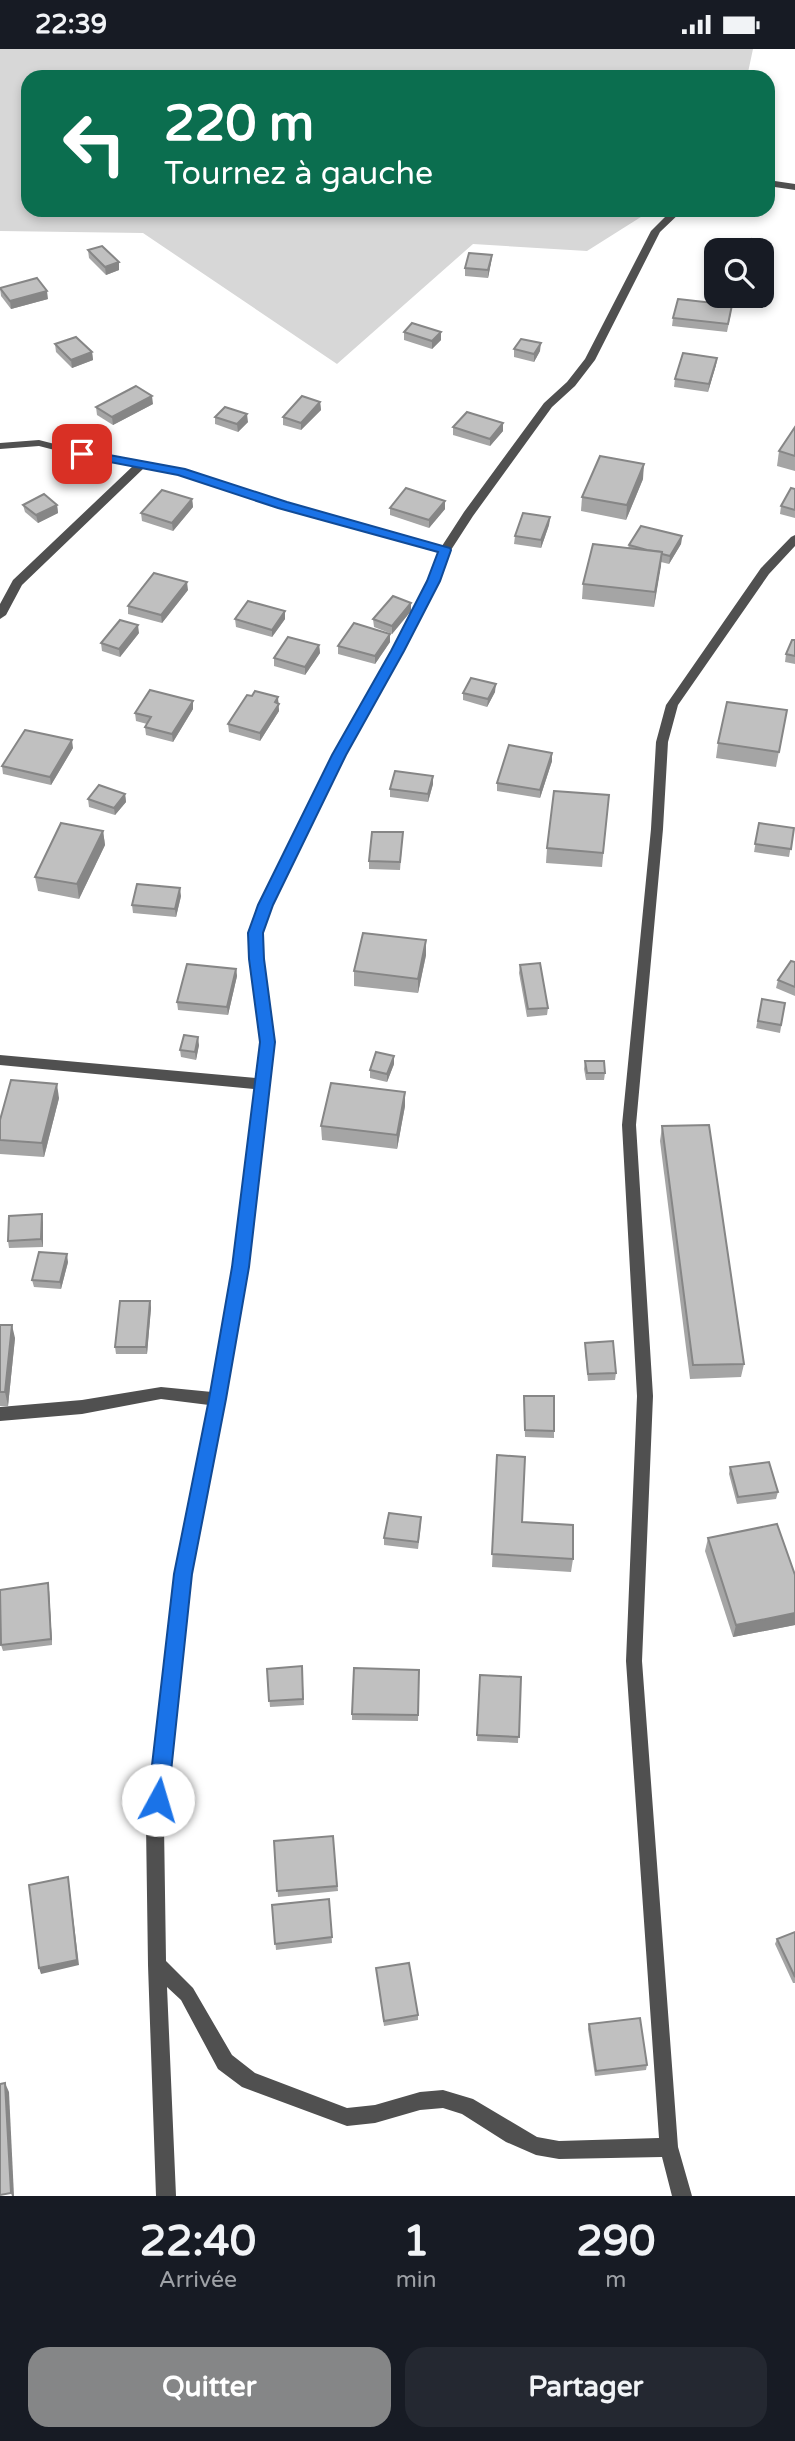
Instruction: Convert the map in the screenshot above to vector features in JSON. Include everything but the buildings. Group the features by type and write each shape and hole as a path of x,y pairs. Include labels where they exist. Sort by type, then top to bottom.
{"street":[{"path":"775,184 795,187"},
{"path":"166,2196 157,1965 157,1812 183,1574 218,1399 240,1267 267,1042 256,959 256,933 266,905 339,755 398,651 433,581 445,550 548,405 571,384 590,360 656,231 671,217"},
{"path":"0,446 39,443 82,454 180,471 283,505 445,550"},
{"path":"0,615 18,583 143,463"},
{"path":"682,2196 669,2147 635,1661 645,1396 629,1125 657,829 662,742 672,705 765,571 795,539"},
{"path":"0,1060 262,1084"},
{"path":"0,1414 82,1407 161,1393 218,1399"},
{"path":"157,1965 187,1994 225,2061 249,2080 348,2117 420,2101 443,2099 467,2106 536,2146 559,2150 669,2147"}],"shaded area":[{"path":"0,49 753,49 748,70 21,70 21,217 641,217 587,251 473,244 337,364 143,233 0,231"}],"route":[{"path":"82,454 180,471 283,505 445,550 433,581 398,651 339,755 266,905 256,933 256,959 267,1042 240,1267 218,1399 183,1574 158,1800"}]}
